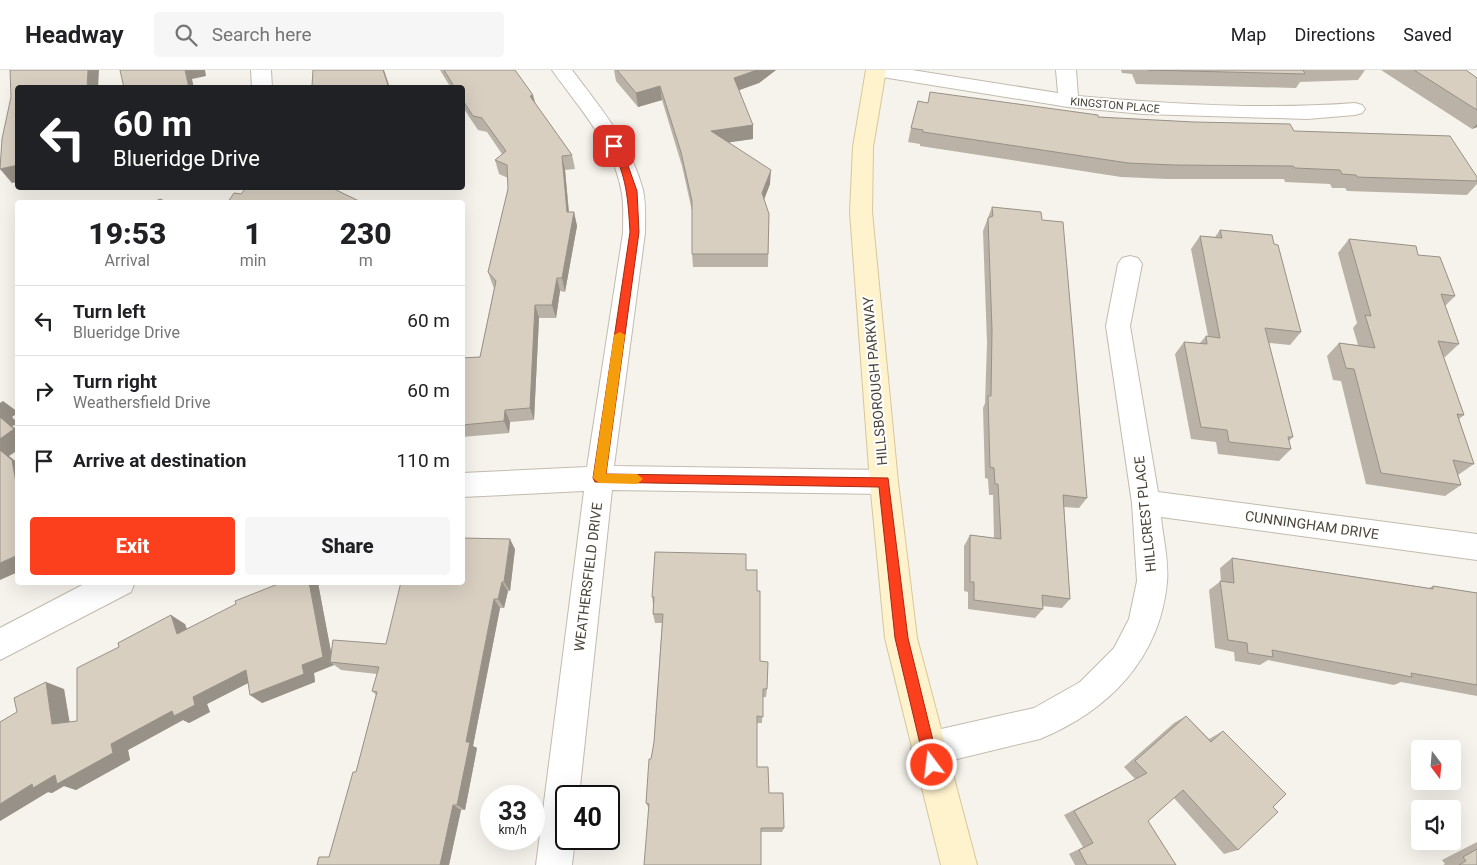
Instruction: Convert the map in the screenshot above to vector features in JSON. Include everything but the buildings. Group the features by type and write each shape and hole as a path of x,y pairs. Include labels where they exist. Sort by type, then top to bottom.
{"street":[{"path":"261,70 262,85"},
{"name":"WEATHERSFIELD DRIVE","path":"554,865 599,478 634,232 632,191 621,157 601,122 562,70"},
{"name":"KINGSTON PLACE","path":"876,70 1068,101 1143,108 1287,113 1355,109"},
{"name":"HILLSBOROUGH PARKWAY","path":"876,70 863,147 861,212 884,482 901,638 959,865"},
{"path":"1066,70 1068,101"},
{"name":"HILLCREST PLACE","path":"928,749 1040,723 1091,693 1126,659 1144,622 1152,581 1146,503 1118,326 1130,264"},
{"path":"465,485 599,478 884,482"},
{"name":"CUNNINGHAM DRIVE","path":"1146,503 1477,548"},
{"path":"0,645 54,614 114,585"}],"slow traffic":[{"path":"620,335 599,478 637,479"}],"route":[{"path":"614,146 621,157 632,191 634,232 599,478 884,482 901,638 932,765"}]}
